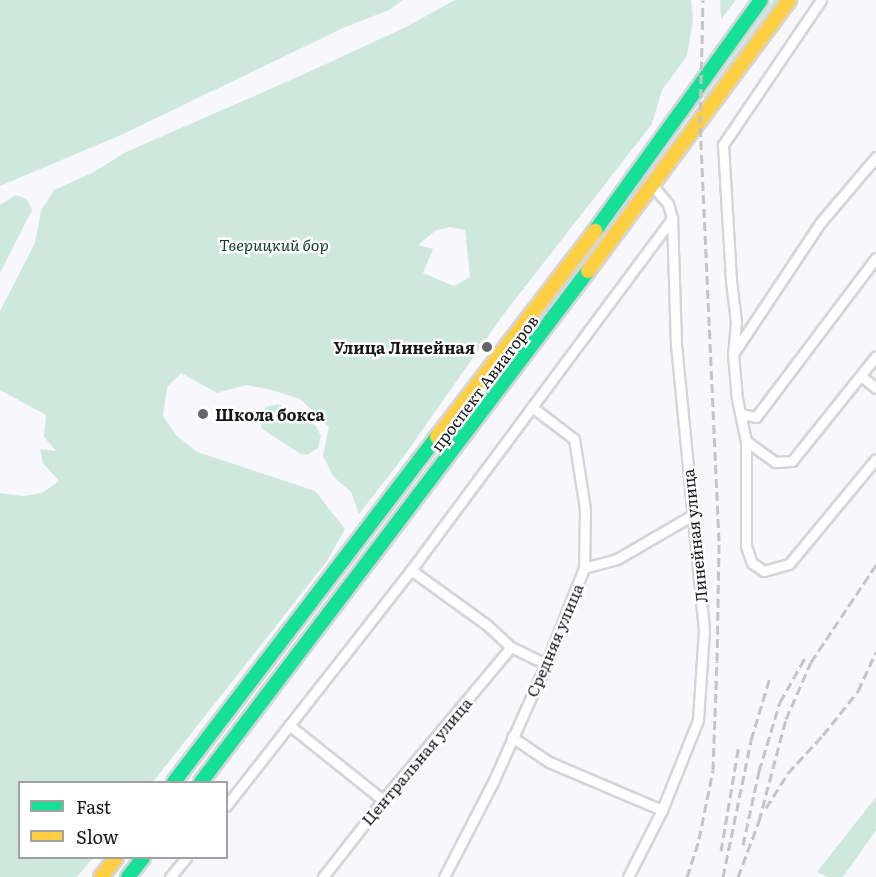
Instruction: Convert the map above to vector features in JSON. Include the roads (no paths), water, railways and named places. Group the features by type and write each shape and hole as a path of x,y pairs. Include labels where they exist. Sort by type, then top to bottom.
{"main road":[{"name":"проспект Авиаторов","path":"176,781 612,209 761,0"},
{"name":"проспект Авиаторов","path":"203,781 653,186 789,0"},
{"path":"101,877 115,859"},
{"path":"128,877 142,859"}],"street":[{"path":"821,0 723,145 730,280 736,322 733,354 746,441 747,556 758,569 764,571 789,564 876,459"},
{"path":"733,354 820,223 876,157"},
{"name":"Линейная улица","path":"628,877 662,810 698,720 704,630 676,345 672,219 668,204 653,186"},
{"path":"228,803 411,570 672,219"},
{"path":"741,414 756,417 876,258"},
{"path":"746,441 775,462 792,461 876,356"},
{"path":"861,376 876,388"},
{"name":"Средняя улица","path":"444,877 494,780 546,664 584,568 585,509 574,439 532,407"},
{"path":"584,568 617,559 691,516"},
{"path":"411,570 487,625 511,646 546,664"},
{"name":"Центральная улица","path":"323,877 383,800 511,646"},
{"path":"289,725 383,800"},
{"path":"512,737 549,762 662,810"},
{"path":"170,877 185,859"}],"railway":[{"path":"687,877 699,839 713,770 717,661 719,541 700,124 703,0"},
{"path":"738,877 759,821 786,719 811,662 876,565"},
{"path":"766,808 788,773 823,735 858,691 876,652"},
{"path":"743,845 759,771 780,702 806,656"},
{"path":"723,877 751,740 770,677"},
{"path":"721,851 739,745"}],"place":[{"name":"Улица Линейная","path":"487,347"},
{"name":"Школа бокса","path":"203,414"}],"park label":[{"name":"Тверицкий бор","path":"274,244"}]}
